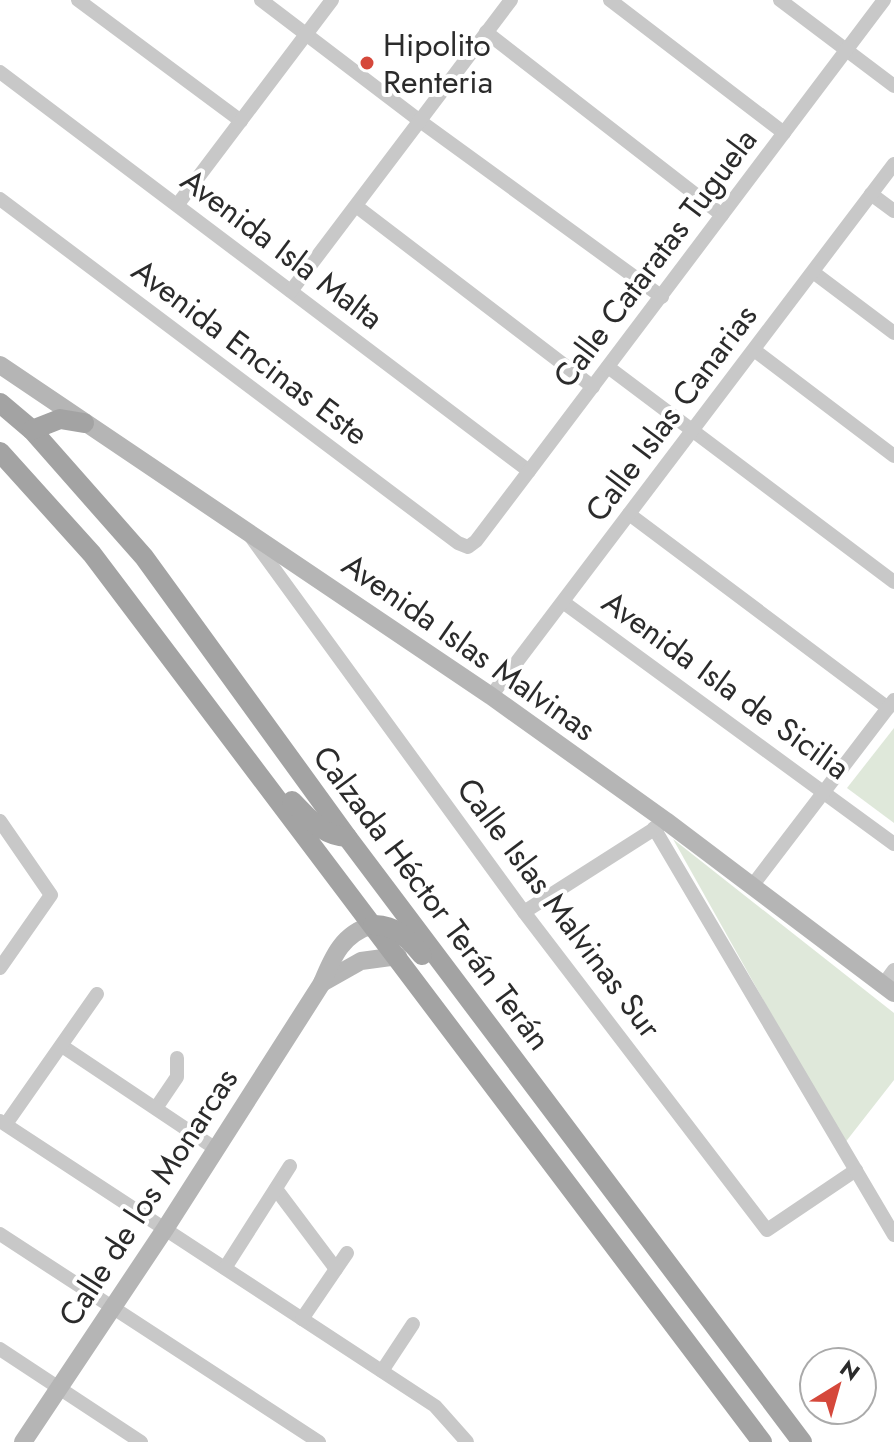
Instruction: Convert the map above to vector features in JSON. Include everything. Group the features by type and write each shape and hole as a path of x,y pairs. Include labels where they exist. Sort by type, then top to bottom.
{"main road":[{"name":"Calzada Héctor Terán Terán","path":"0,403 32,430 144,557 347,837 802,1442"},
{"path":"32,430 60,419 84,423"},
{"name":"Calzada Héctor Terán Terán","path":"0,452 92,554 762,1442"},
{"path":"253,766 322,830 332,836 347,837"},
{"path":"373,925 382,924 401,932 440,977 466,995"}],"street":[{"path":"78,0 241,121"},
{"path":"261,0 420,121 662,297"},
{"path":"178,204 332,0"},
{"path":"291,291 511,0"},
{"path":"610,0 784,133"},
{"path":"780,0 894,86"},
{"name":"Calle Cataratas Tuguela","path":"468,547 476,541 662,297 884,0"},
{"path":"486,32 722,215"},
{"name":"Avenida Isla Malta","path":"0,72 529,471"},
{"name":"Calle Islas Canarias","path":"491,696 894,164"},
{"path":"871,194 894,211"},
{"name":"Avenida Encinas Este","path":"0,199 458,543 468,547"},
{"path":"356,206 593,387"},
{"path":"813,272 894,333"},
{"path":"754,350 894,456"},
{"name":"Avenida Islas Malvinas","path":"0,365 491,696 660,825 890,983"},
{"path":"608,367 894,582"},
{"path":"629,514 891,704 752,886"},
{"name":"Calle Islas Malvinas Sur","path":"246,531 524,912 767,1230 856,1170"},
{"name":"Avenida Isla de Sicilia","path":"563,602 894,844"},
{"path":"0,821 51,895 0,968"},
{"path":"524,912 660,825 894,1235"},
{"name":"Calle de los Monarcas","path":"23,1442 165,1229 322,983 340,945 361,928 373,925"},
{"name":"Calle de los Monarcas","path":"322,983 361,961 398,956"},
{"path":"97,994 3,1123 435,1406 467,1442"},
{"path":"62,1046 216,1149"},
{"path":"156,1108 177,1077 177,1058"},
{"path":"225,1268 290,1166"},
{"path":"276,1189 336,1269"},
{"path":"0,1234 319,1442"},
{"path":"302,1319 347,1253"},
{"path":"382,1371 413,1324"},
{"path":"0,1349 141,1442"}],"shaded area":[{"path":"894,728 894,823 847,788"},
{"path":"673,839 894,1013 894,1080 844,1144"}],"place":[{"name":"Hipolito Renteria","path":"367,63"}]}
